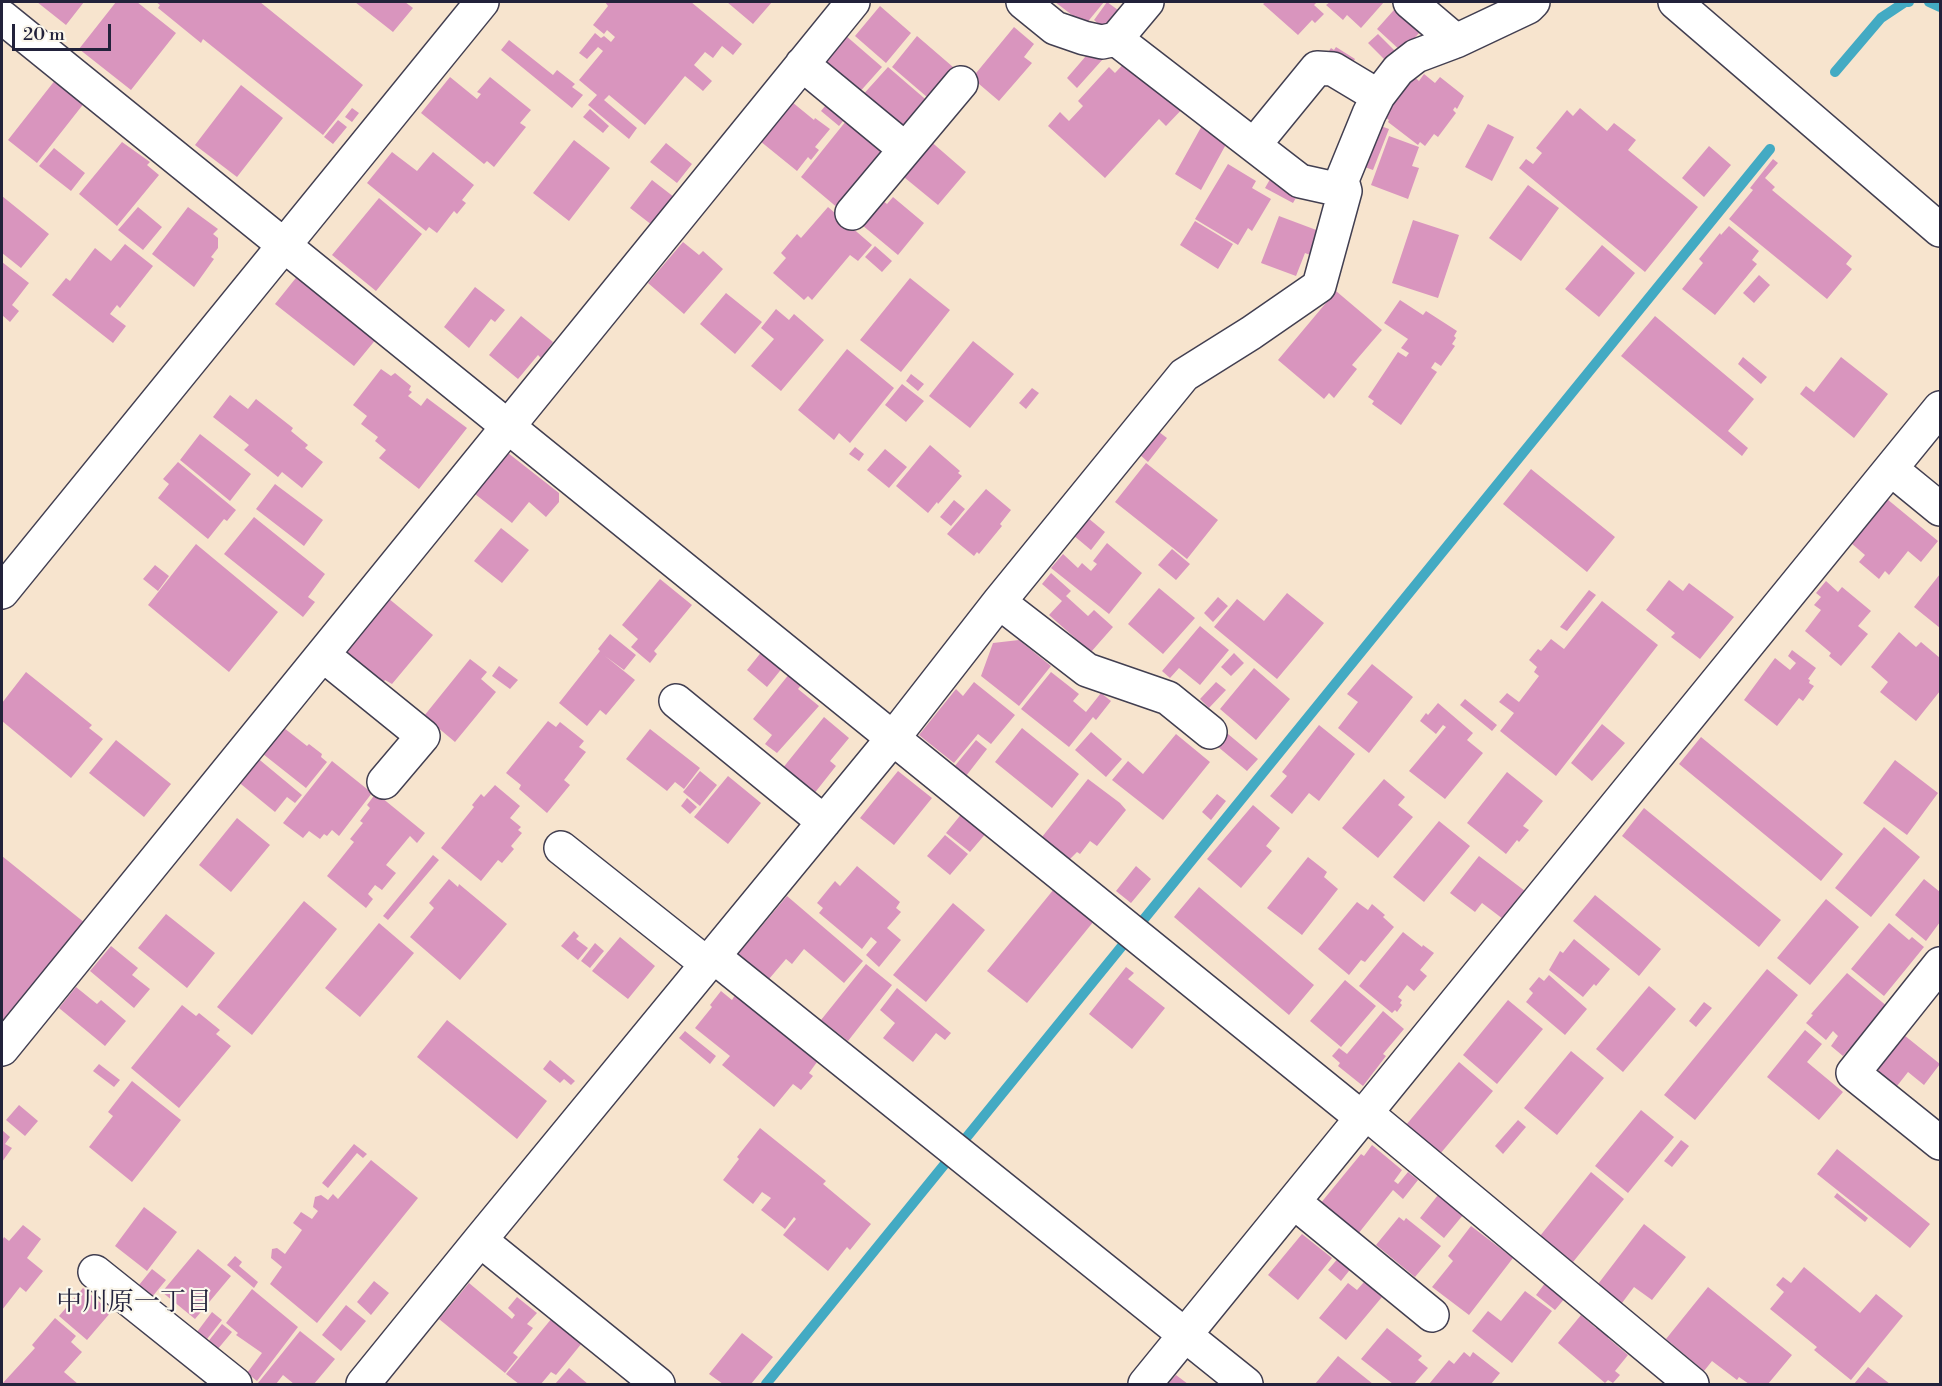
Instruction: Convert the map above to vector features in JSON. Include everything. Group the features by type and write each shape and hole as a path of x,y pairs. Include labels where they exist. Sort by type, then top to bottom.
{"street":[{"path":"2,592 482,2"},
{"path":"2,1049 853,2"},
{"path":"1023,2 1056,27 1102,42 1116,39 1147,2"},
{"path":"1410,2 1456,41"},
{"path":"363,1384 893,738 999,602 1184,375 1251,333 1319,286 1345,191 1342,180 1378,96 1398,70 1416,57 1456,41 1528,7 1533,2"},
{"path":"1674,2 1941,230"},
{"path":"2,17 1133,933 1364,1116 1676,1379"},
{"path":"1116,39 1300,181 1345,191"},
{"path":"802,64 905,149"},
{"path":"1254,145 1317,68 1333,69 1378,96"},
{"path":"852,213 961,83"},
{"path":"1145,1384 1941,408"},
{"path":"1891,469 1941,509"},
{"path":"999,602 1087,670 1168,698 1210,732"},
{"path":"323,655 423,736 384,782"},
{"path":"676,701 824,822"},
{"path":"561,848 710,960 956,1151 1246,1384"},
{"path":"1939,969 1853,1073 1941,1143"},
{"path":"1294,1202 1432,1315"},
{"path":"480,1240 658,1384"},
{"path":"95,1272 235,1384"}],"building":[{"path":"37,2 84,2 66,25"},
{"path":"116,2 137,2 176,33 131,90 79,49"},
{"path":"156,2 260,2 363,85 323,135 203,39 201,43 158,8 160,5"},
{"path":"355,2 405,2 413,8 393,32"},
{"path":"605,2 691,2 742,44 733,55 722,46 713,58 705,52 694,65 712,81 703,91 685,76 645,125 609,95 604,100 637,128 629,139 588,105 597,95 579,80 603,51 598,47 587,59 579,53 595,33 611,42 615,37 607,30 604,34 593,25 608,6"},
{"path":"727,2 772,2 753,24"},
{"path":"1055,2 1104,2 1085,25"},
{"path":"1107,2 1118,10 1103,28 1094,20"},
{"path":"1266,2 1317,2 1314,5 1324,14 1315,23 1312,20 1298,35 1263,4"},
{"path":"1330,2 1384,2 1361,28 1347,15 1343,20 1326,5"},
{"path":"1401,2 1427,24 1402,52 1377,29"},
{"path":"880,6 911,33 886,63 855,36"},
{"path":"1014,27 1034,44 1024,57 1032,63 999,101 972,78"},
{"path":"1378,34 1395,51 1386,61 1368,43"},
{"path":"845,35 882,67 857,95 821,64"},
{"path":"917,36 953,67 927,97 892,67"},
{"path":"509,40 553,75 557,70 575,84 572,87 583,95 572,108 501,50"},
{"path":"1336,47 1355,59 1348,71 1325,57 1331,48 1334,50"},
{"path":"1092,49 1103,59 1077,88 1067,78"},
{"path":"1130,57 1187,104 1166,126 1159,119 1105,178 1048,126 1060,112 1069,121 1083,106 1078,101 1109,67 1115,73"},
{"path":"888,67 931,104 904,136 860,98"},
{"path":"1411,74 1419,81 1424,74 1435,83 1440,77 1464,96 1457,109 1455,107 1453,110 1456,113 1438,137 1434,134 1425,146 1420,142 1418,145 1381,114"},
{"path":"450,77 477,99 481,94 477,92 490,77 531,110 520,123 526,127 494,167 487,161 484,164 421,113"},
{"path":"56,79 85,102 37,163 8,140"},
{"path":"241,85 283,118 237,177 195,145"},
{"path":"830,100 848,115 839,126 821,111"},
{"path":"792,102 814,120 815,118 830,129 815,147 819,150 811,160 808,157 797,171 760,141"},
{"path":"352,108 359,113 352,122 345,117"},
{"path":"1580,108 1607,131 1614,123 1636,140 1628,150 1698,207 1645,272 1519,168 1526,159 1533,164 1542,153 1536,148 1567,110 1573,116"},
{"path":"590,109 609,126 603,133 583,117"},
{"path":"850,116 889,149 839,209 801,177"},
{"path":"338,120 347,127 333,144 324,137"},
{"path":"1204,122 1230,137 1201,190 1175,174"},
{"path":"1488,124 1514,137 1492,181 1465,167"},
{"path":"1378,125 1389,129 1373,170 1362,166"},
{"path":"1389,136 1419,147 1412,166 1419,168 1408,199 1371,185"},
{"path":"928,139 966,172 938,205 899,173"},
{"path":"574,140 610,168 569,221 533,193"},
{"path":"122,142 150,162 147,165 159,175 117,226 79,194"},
{"path":"666,143 692,164 677,183 650,162"},
{"path":"1709,146 1731,165 1704,197 1682,178"},
{"path":"54,148 85,173 71,191 39,166"},
{"path":"392,152 417,171 433,152 474,185 462,200 466,203 457,214 454,211 437,233 429,227 426,231 367,183"},
{"path":"1773,159 1778,163 1765,178 1775,187 1772,190 1852,256 1846,264 1852,269 1827,299 1729,219 1753,190 1750,188"},
{"path":"1228,164 1256,181 1252,188 1271,199 1252,231 1248,228 1238,245 1195,219"},
{"path":"1273,174 1301,189 1293,203 1265,188"},
{"path":"652,180 674,197 652,225 630,208"},
{"path":"1528,185 1559,208 1521,261 1489,238"},
{"path":"2,196 49,234 21,268 2,253"},
{"path":"893,197 924,223 898,255 862,225 883,201 887,204"},
{"path":"379,198 422,234 376,291 332,255"},
{"path":"138,207 162,227 143,250 118,230"},
{"path":"188,207 218,229 213,234 218,238 218,248 211,257 214,259 194,287 152,254"},
{"path":"828,207 872,245 858,261 850,255 812,300 808,296 804,300 773,273 786,258 781,253 797,234 801,238"},
{"path":"1279,216 1319,231 1310,255 1305,253 1296,276 1261,263"},
{"path":"1413,220 1459,235 1438,298 1392,283"},
{"path":"1195,221 1233,244 1218,269 1180,245"},
{"path":"1729,226 1759,251 1752,260 1757,264 1715,315 1682,289 1703,263 1699,259 1720,233 1721,235"},
{"path":"683,242 699,255 703,251 723,269 684,314 648,283"},
{"path":"125,244 153,266 120,308 117,305 110,314 126,326 113,343 52,295 66,278 70,281 95,248 111,261"},
{"path":"1602,245 1635,273 1599,317 1565,289"},
{"path":"875,246 892,261 882,272 865,257"},
{"path":"2,262 29,283 12,305 19,311 10,322 2,315"},
{"path":"299,274 377,338 354,366 275,304"},
{"path":"1759,275 1770,285 1754,303 1743,293"},
{"path":"910,278 950,310 901,372 860,340"},
{"path":"475,287 505,310 495,322 491,319 469,348 444,327"},
{"path":"1336,291 1382,330 1352,365 1357,369 1334,398 1329,393 1324,399 1278,360"},
{"path":"726,293 762,322 735,354 700,324"},
{"path":"1400,300 1423,315 1426,311 1457,331 1452,344 1455,346 1441,366 1435,362 1431,368 1437,372 1401,425 1372,404 1374,401 1368,397 1398,352 1406,357 1409,353 1401,348 1408,339 1384,323"},
{"path":"776,309 789,320 794,314 824,340 781,391 751,366 774,339 761,328"},
{"path":"521,316 553,342 541,358 538,355 518,379 489,355"},
{"path":"1655,316 1754,399 1728,431 1748,448 1742,456 1621,356"},
{"path":"973,341 1014,374 970,428 929,396"},
{"path":"847,349 894,388 850,443 839,433 834,440 798,410"},
{"path":"1743,357 1767,377 1761,384 1738,364"},
{"path":"1841,357 1888,394 1854,438 1800,394 1806,386 1814,392"},
{"path":"381,369 391,376 395,373 411,386 409,390 412,392 408,396 421,406 427,398 467,428 419,489 379,458 386,450 375,441 378,437 361,424 367,416 353,405"},
{"path":"911,374 924,384 918,391 906,381"},
{"path":"902,384 924,401 906,422 885,405"},
{"path":"1032,388 1039,393 1026,409 1019,403"},
{"path":"230,395 248,409 256,399 293,428 291,431 308,445 305,448 323,462 302,488 282,472 278,477 244,450 249,445 213,417"},
{"path":"1159,432 1167,438 1148,462 1139,454"},
{"path":"200,434 251,474 230,501 180,460"},
{"path":"930,445 960,471 958,473 962,476 928,513 896,486"},
{"path":"855,447 864,454 859,461 849,454"},
{"path":"885,449 907,467 889,488 867,470"},
{"path":"508,453 559,493 559,502 546,517 529,502 512,523 475,494"},
{"path":"178,462 236,510 227,521 224,519 208,539 158,498 169,484 163,479"},
{"path":"1146,463 1218,520 1187,559 1115,502"},
{"path":"1531,469 1615,537 1587,572 1503,504"},
{"path":"275,484 323,520 304,546 256,509"},
{"path":"986,489 1011,510 1000,524 1002,526 979,554 977,552 974,556 947,534"},
{"path":"1887,499 1938,541 1921,562 1908,551 1889,575 1885,571 1879,579 1859,562 1865,555 1851,543"},
{"path":"954,500 965,509 951,526 940,517"},
{"path":"254,517 325,574 308,597 315,602 303,617 224,554"},
{"path":"1088,518 1105,532 1091,550 1073,535"},
{"path":"501,528 529,550 502,583 474,561"},
{"path":"1107,543 1142,573 1109,614 1051,568 1063,554 1078,568 1082,563 1091,571 1097,564 1093,561"},
{"path":"196,544 278,612 229,672 148,605"},
{"path":"1172,549 1190,564 1176,580 1158,565"},
{"path":"155,565 169,576 158,591 143,579"},
{"path":"1051,573 1071,591 1066,596 1088,616 1094,610 1113,627 1091,652 1049,615 1062,601 1042,584"},
{"path":"1940,574 1940,628 1914,607"},
{"path":"660,579 692,605 654,651 657,654 650,663 631,647 638,639 622,625"},
{"path":"1669,580 1683,591 1689,583 1734,617 1700,659 1671,637 1675,633 1646,610"},
{"path":"1826,581 1838,592 1842,587 1871,611 1858,626 1868,634 1841,666 1829,656 1831,653 1805,631 1821,610 1814,605 1821,597 1816,593"},
{"path":"1159,588 1195,618 1163,654 1128,624"},
{"path":"1589,590 1596,595 1567,631 1560,627"},
{"path":"1287,593 1324,623 1277,679 1214,627 1237,599 1264,621"},
{"path":"1218,597 1228,606 1213,622 1204,613"},
{"path":"388,598 433,635 392,684 385,680 383,683 344,652"},
{"path":"1602,601 1658,645 1556,776 1500,731 1514,713 1499,702 1507,693 1519,702 1539,676 1534,672 1537,667 1529,660 1538,649 1541,651 1551,639 1564,649"},
{"path":"1200,626 1229,650 1200,685 1179,668 1170,678 1162,671"},
{"path":"1899,632 1916,647 1921,642 1940,658 1940,691 1916,721 1880,692 1888,682 1871,667"},
{"path":"610,634 636,655 624,670 605,656 635,680 606,715 600,710 587,726 559,703 600,651 598,649"},
{"path":"1019,640 1051,666 1019,706 981,676 993,643"},
{"path":"763,650 783,667 767,687 747,670"},
{"path":"1792,650 1816,668 1808,679 1809,683 1814,686 1803,701 1799,698 1777,726 1744,700 1775,658 1790,670 1796,663 1788,656"},
{"path":"1234,653 1244,663 1231,676 1221,667"},
{"path":"470,659 487,672 481,679 496,692 455,742 424,716"},
{"path":"1372,664 1413,697 1369,753 1338,728 1358,702 1347,694"},
{"path":"499,666 518,680 510,689 492,676"},
{"path":"1254,668 1290,699 1256,740 1220,709"},
{"path":"26,672 92,725 89,728 103,739 71,778 2,721 2,703"},
{"path":"1051,672 1079,694 1073,701 1086,712 1101,693 1111,701 1096,720 1093,717 1069,747 1021,709"},
{"path":"790,673 803,683 798,689 819,706 777,753 765,744 772,735 753,719"},
{"path":"974,682 1015,715 991,744 978,734 954,763 919,735 956,689 963,696"},
{"path":"1216,682 1226,690 1209,708 1200,699"},
{"path":"1465,699 1497,725 1492,731 1460,705"},
{"path":"1438,703 1473,733 1467,740 1483,753 1445,799 1409,771 1446,727 1443,725 1436,734 1420,721"},
{"path":"824,717 849,738 830,761 836,766 813,795 782,769"},
{"path":"548,721 556,727 560,722 584,741 579,747 586,752 564,780 570,785 547,813 519,789 521,785 506,773"},
{"path":"1602,724 1625,743 1592,781 1571,763"},
{"path":"1319,725 1355,754 1319,801 1309,793 1292,814 1270,796 1287,776 1282,772"},
{"path":"284,728 307,746 309,744 322,754 321,757 327,762 306,788 263,754"},
{"path":"1022,728 1079,774 1052,808 995,762"},
{"path":"650,729 700,768 684,789 675,782 667,791 626,759"},
{"path":"1222,729 1258,759 1247,771 1211,741"},
{"path":"1091,732 1122,759 1106,777 1075,750"},
{"path":"1176,734 1210,762 1163,820 1112,780 1128,761 1143,774"},
{"path":"1701,737 1843,854 1821,881 1679,764"},
{"path":"116,740 171,784 144,817 89,773"},
{"path":"976,740 987,749 966,776 954,767"},
{"path":"255,756 302,795 295,803 287,797 275,812 236,780"},
{"path":"1895,760 1938,793 1907,835 1863,803"},
{"path":"332,761 372,793 339,836 332,830 320,839 309,831 303,838 283,823"},
{"path":"700,771 717,785 700,806 683,792"},
{"path":"898,771 932,798 894,845 860,818"},
{"path":"1507,772 1543,801 1523,826 1529,830 1506,854 1467,823"},
{"path":"728,776 761,803 728,844 694,817"},
{"path":"1088,779 1126,810 1097,846 1090,841 1080,854 1077,852 1070,859 1042,837"},
{"path":"1384,779 1405,797 1398,805 1413,817 1378,858 1342,828"},
{"path":"495,785 520,806 510,818 521,827 518,830 522,833 511,846 514,849 502,863 498,860 481,881 441,848 474,807 472,805 481,794 484,797"},
{"path":"376,793 425,833 417,843 410,836 386,865 396,873 382,890 375,885 368,894 373,899 366,908 327,876 354,842 350,839 363,823 360,821 370,808 367,805"},
{"path":"1217,794 1226,801 1211,820 1202,812"},
{"path":"687,798 697,807 690,814 681,806"},
{"path":"1253,805 1280,828 1266,846 1272,851 1241,888 1207,859"},
{"path":"1644,808 1781,920 1759,947 1622,836"},
{"path":"963,812 987,832 970,852 946,833"},
{"path":"237,818 270,845 231,892 199,865"},
{"path":"1439,821 1470,846 1424,902 1393,877"},
{"path":"1884,827 1920,857 1871,917 1835,888"},
{"path":"945,835 968,854 950,875 927,856"},
{"path":"433,855 439,860 388,920 383,916"},
{"path":"2,856 85,923 2,1026"},
{"path":"1479,856 1525,891 1503,919 1482,903 1475,912 1450,893"},
{"path":"1308,857 1327,872 1324,877 1338,889 1302,935 1267,908"},
{"path":"857,866 900,902 896,908 901,912 887,928 901,940 879,967 866,955 877,942 871,937 862,949 819,913 823,908 817,903 835,881 840,886"},
{"path":"1136,866 1151,879 1131,903 1116,891"},
{"path":"449,879 458,887 459,884 507,924 460,980 410,937 434,908 429,903"},
{"path":"1924,879 1940,892 1940,922 1926,941 1895,915"},
{"path":"1199,887 1314,985 1289,1015 1174,917"},
{"path":"1054,889 1094,921 1027,1003 987,971"},
{"path":"1595,895 1661,949 1639,976 1573,921"},
{"path":"787,896 863,961 844,983 804,949 792,964 786,959 769,979 738,954"},
{"path":"1826,899 1859,927 1810,985 1777,958"},
{"path":"304,901 337,929 252,1035 217,1007"},
{"path":"1357,902 1368,910 1372,904 1394,927 1365,962 1361,960 1349,975 1318,949"},
{"path":"953,903 985,930 926,1002 893,975"},
{"path":"166,914 215,953 187,988 138,948"},
{"path":"379,923 414,953 360,1017 325,988"},
{"path":"1889,923 1909,940 1912,937 1924,947 1884,996 1851,969"},
{"path":"574,931 579,936 576,939 588,948 578,960 561,946"},
{"path":"1403,932 1434,953 1420,970 1427,976 1414,991 1407,985 1398,997 1402,1000 1400,1003 1402,1005 1397,1012 1395,1010 1392,1013 1359,986"},
{"path":"620,937 655,966 628,999 592,971"},
{"path":"1574,939 1610,969 1583,997 1549,970 1560,951 1563,953"},
{"path":"595,943 604,951 590,968 581,961"},
{"path":"111,946 138,968 132,975 150,989 134,1008 90,971"},
{"path":"866,964 892,985 848,1041 821,1020"},
{"path":"1126,967 1134,973 1128,979 1165,1008 1132,1049 1089,1014"},
{"path":"1767,969 1798,995 1695,1120 1664,1095"},
{"path":"1847,973 1888,1007 1852,1050 1850,1048 1843,1056 1831,1046 1838,1036 1833,1031 1826,1040 1806,1023 1813,1015 1811,1014"},
{"path":"1549,975 1587,1009 1565,1035 1526,1002 1533,993 1529,989 1539,977 1544,981"},
{"path":"1345,980 1376,1006 1341,1047 1310,1021"},
{"path":"1649,986 1676,1009 1623,1072 1596,1049"},
{"path":"76,987 97,1004 101,1000 126,1021 105,1046 59,1008"},
{"path":"897,988 951,1033 945,1040 936,1033 913,1062 883,1038 895,1023 880,1010"},
{"path":"721,991 732,1000 735,995 817,1062 809,1073 813,1076 801,1090 793,1084 774,1107 722,1065 730,1056 695,1028 712,1007 710,1005"},
{"path":"1508,1000 1543,1029 1497,1084 1463,1055"},
{"path":"1704,1002 1712,1008 1696,1027 1689,1021"},
{"path":"182,1005 196,1016 199,1013 220,1030 216,1034 231,1046 179,1108 131,1068"},
{"path":"1383,1011 1404,1029 1383,1054 1386,1056 1363,1086 1338,1066 1340,1063 1332,1056 1339,1048 1347,1054"},
{"path":"447,1020 547,1101 517,1139 417,1057"},
{"path":"1805,1030 1822,1044 1807,1062 1843,1092 1819,1120 1767,1077"},
{"path":"685,1031 716,1056 710,1064 679,1038"},
{"path":"1904,1035 1940,1064 1924,1085 1908,1072 1897,1086 1879,1072 1879,1065"},
{"path":"1571,1051 1604,1078 1557,1135 1524,1108"},
{"path":"550,1060 575,1081 571,1085 564,1079 560,1083 543,1069"},
{"path":"1459,1062 1493,1091 1440,1154 1406,1125"},
{"path":"99,1064 120,1080 114,1087 93,1071"},
{"path":"132,1081 181,1120 132,1182 89,1147 113,1116 108,1112"},
{"path":"19,1105 38,1121 25,1136 6,1120"},
{"path":"1641,1110 1674,1137 1628,1193 1595,1166"},
{"path":"1518,1120 1526,1127 1503,1154 1495,1146"},
{"path":"760,1128 826,1181 823,1184 871,1224 850,1250 847,1247 828,1271 783,1235 796,1219 794,1217 785,1229 761,1210 771,1198 762,1192 753,1204 723,1180 739,1159 737,1157"},
{"path":"2,1130 10,1137 5,1144 12,1148 2,1162"},
{"path":"1681,1140 1689,1146 1672,1167 1664,1161"},
{"path":"354,1144 367,1154 363,1158 357,1153 328,1188 322,1183"},
{"path":"1372,1145 1402,1170 1394,1181 1398,1184 1408,1172 1418,1180 1403,1199 1393,1190 1358,1234 1320,1204 1361,1154 1364,1156"},
{"path":"1837,1149 1930,1224 1910,1248 1817,1174"},
{"path":"371,1160 418,1198 317,1323 270,1284 282,1267 271,1258 272,1249 277,1248 285,1254 302,1230 293,1223 301,1212 312,1219 318,1211 313,1207 315,1197 321,1195 328,1200 333,1194 338,1199"},
{"path":"1591,1172 1624,1199 1573,1262 1540,1236"},
{"path":"1837,1193 1868,1218 1865,1222 1834,1197"},
{"path":"1438,1195 1463,1215 1444,1238 1420,1218"},
{"path":"144,1207 177,1232 147,1271 115,1246"},
{"path":"1399,1217 1404,1221 1406,1218 1441,1246 1415,1277 1376,1245"},
{"path":"1644,1224 1686,1257 1652,1300 1634,1287 1619,1307 1595,1288"},
{"path":"23,1225 41,1239 27,1258 43,1271 26,1292 20,1287 2,1310 2,1241 4,1237 9,1241"},
{"path":"1471,1226 1513,1258 1469,1315 1432,1287 1453,1261 1448,1256"},
{"path":"1302,1234 1332,1258 1298,1300 1268,1275"},
{"path":"198,1249 231,1276 195,1319 162,1292"},
{"path":"235,1256 242,1262 239,1266 258,1282 254,1288 227,1265"},
{"path":"1340,1256 1352,1267 1341,1281 1328,1270"},
{"path":"1804,1267 1860,1313 1876,1294 1903,1316 1851,1380 1814,1350 1817,1347 1770,1309 1784,1292 1776,1285 1783,1277 1791,1283"},
{"path":"152,1269 166,1280 152,1297 139,1285"},
{"path":"374,1281 389,1293 371,1315 357,1302"},
{"path":"1364,1282 1382,1297 1346,1340 1319,1318 1348,1283 1357,1290"},
{"path":"1546,1282 1565,1298 1555,1310 1536,1295"},
{"path":"469,1283 512,1319 515,1315 508,1308 517,1297 537,1313 527,1324 533,1328 513,1353 518,1357 505,1373 439,1319"},
{"path":"1708,1287 1792,1355 1768,1384 1749,1384 1739,1377 1737,1380 1712,1361 1704,1371 1666,1339"},
{"path":"83,1288 111,1312 87,1340 59,1316"},
{"path":"252,1289 298,1327 257,1381 247,1373 262,1353 236,1335 238,1333 226,1323"},
{"path":"1525,1291 1552,1311 1512,1363 1472,1331 1488,1311 1501,1321"},
{"path":"346,1305 366,1321 341,1351 322,1335"},
{"path":"212,1312 222,1320 207,1339 197,1332"},
{"path":"1581,1315 1596,1328 1600,1324 1612,1334 1608,1338 1628,1355 1615,1371 1620,1375 1613,1383 1608,1380 1605,1383 1558,1343"},
{"path":"55,1318 76,1336 71,1342 82,1352 64,1372 78,1384 2,1384 35,1348 32,1345"},
{"path":"552,1318 582,1343 556,1375 551,1372 541,1384 519,1384 506,1374"},
{"path":"222,1324 232,1332 217,1350 207,1343"},
{"path":"1387,1328 1422,1356 1418,1360 1428,1368 1414,1384 1393,1384 1361,1359"},
{"path":"300,1331 335,1359 314,1384 294,1384 283,1375 276,1384 259,1384 258,1383"},
{"path":"742,1333 773,1357 751,1384 723,1384 709,1374"},
{"path":"1464,1352 1470,1357 1473,1352 1500,1373 1491,1384 1429,1384 1449,1360 1454,1364"},
{"path":"1338,1356 1373,1384 1315,1384"},
{"path":"1868,1367 1890,1384 1854,1384"},
{"path":"569,1368 588,1384 555,1384"},
{"path":"1176,1375 1188,1384 1168,1384"}],"waterway":[{"path":"1835,72 1881,18 1905,2 1909,2"},
{"path":"1929,2 1940,7"},
{"path":"766,1384 1770,149"}],"district":[{"name":"中川原一丁目","path":"134,1304"}]}
